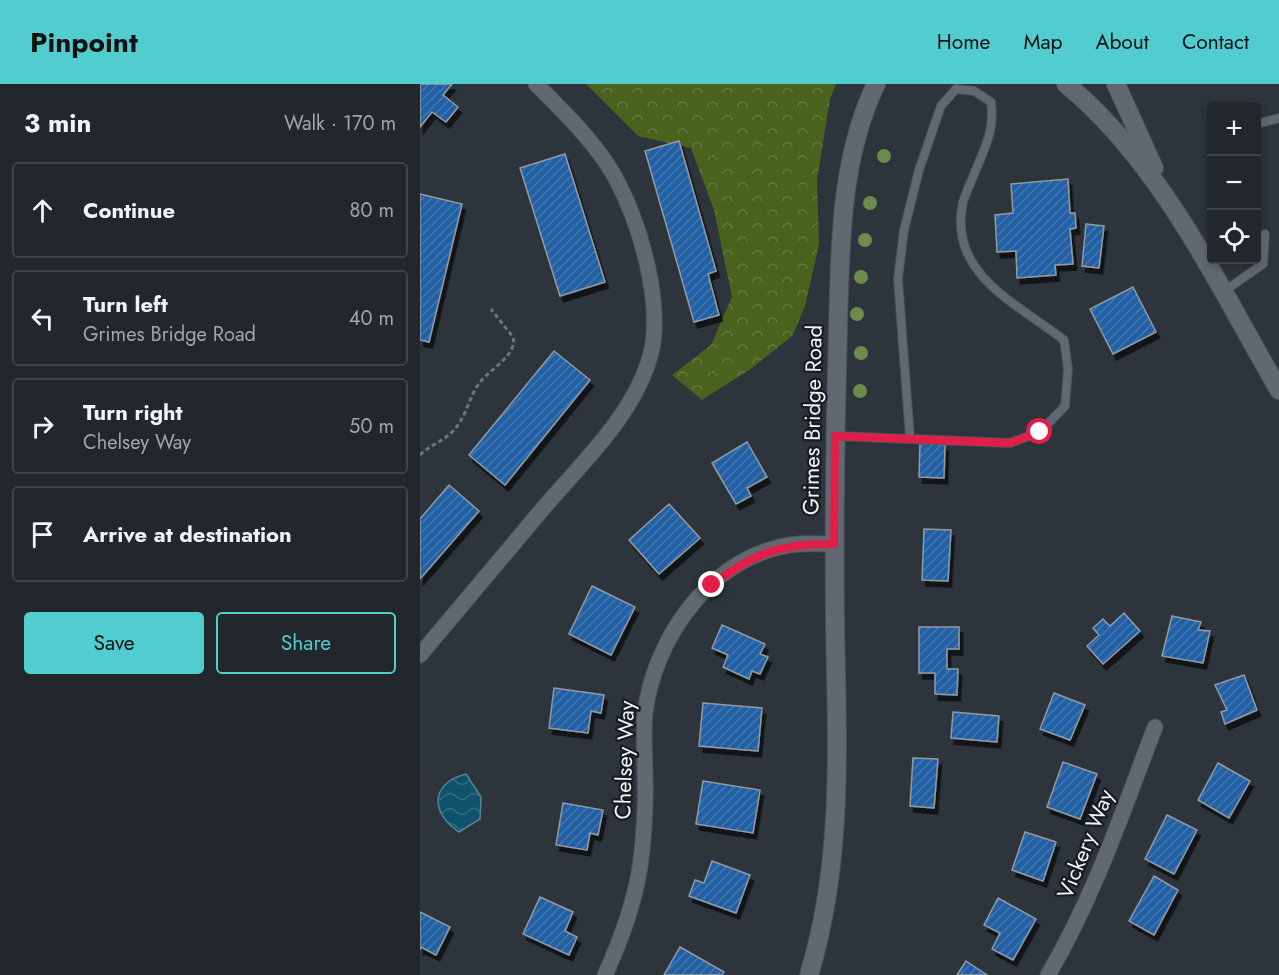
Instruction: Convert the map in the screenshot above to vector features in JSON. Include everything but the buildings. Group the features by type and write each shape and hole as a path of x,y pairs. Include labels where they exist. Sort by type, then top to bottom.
{"street":[{"path":"420,655 607,434 634,393 650,354 654,328 653,297 633,219 615,176 568,116 536,84"},
{"name":"Grimes Bridge Road","path":"809,975 822,928 836,828 834,544 840,259 847,189 858,133 876,84"},
{"path":"1066,84 1103,118 1146,167 1270,369 1279,390"},
{"path":"1116,84 1174,210"},
{"name":"Chelsey Way","path":"605,975 635,895 645,807 645,714 660,656 675,627 712,585 757,555 780,547 834,544"},
{"name":"Vickery Way","path":"1048,975 1094,886 1155,727"}],"lane":[{"path":"835,436 1010,443 1040,432 1065,406 1068,369 1064,340 996,292 977,270 964,246 960,224 963,201 994,120 991,102 974,91 956,89 941,106 919,170 904,230 897,279 910,438"},
{"path":"1261,123 1279,118"},
{"path":"1222,293 1263,264 1265,234"}],"path":[{"path":"420,455 456,428 468,410 479,383 512,349 515,342 513,337 491,309"}],"green space":[{"path":"586,84 836,84 830,99 817,180 819,244 805,306 793,335 752,368 702,400 672,375 711,345 732,297 714,210 691,148 638,136"}],"water":[{"path":"466,774 481,797 480,819 459,832 443,816 438,799 440,791 446,784"}],"route":[{"path":"712,585 734,568 757,555 780,547 807,543 834,544 835,436 1010,443 1040,432"}]}
